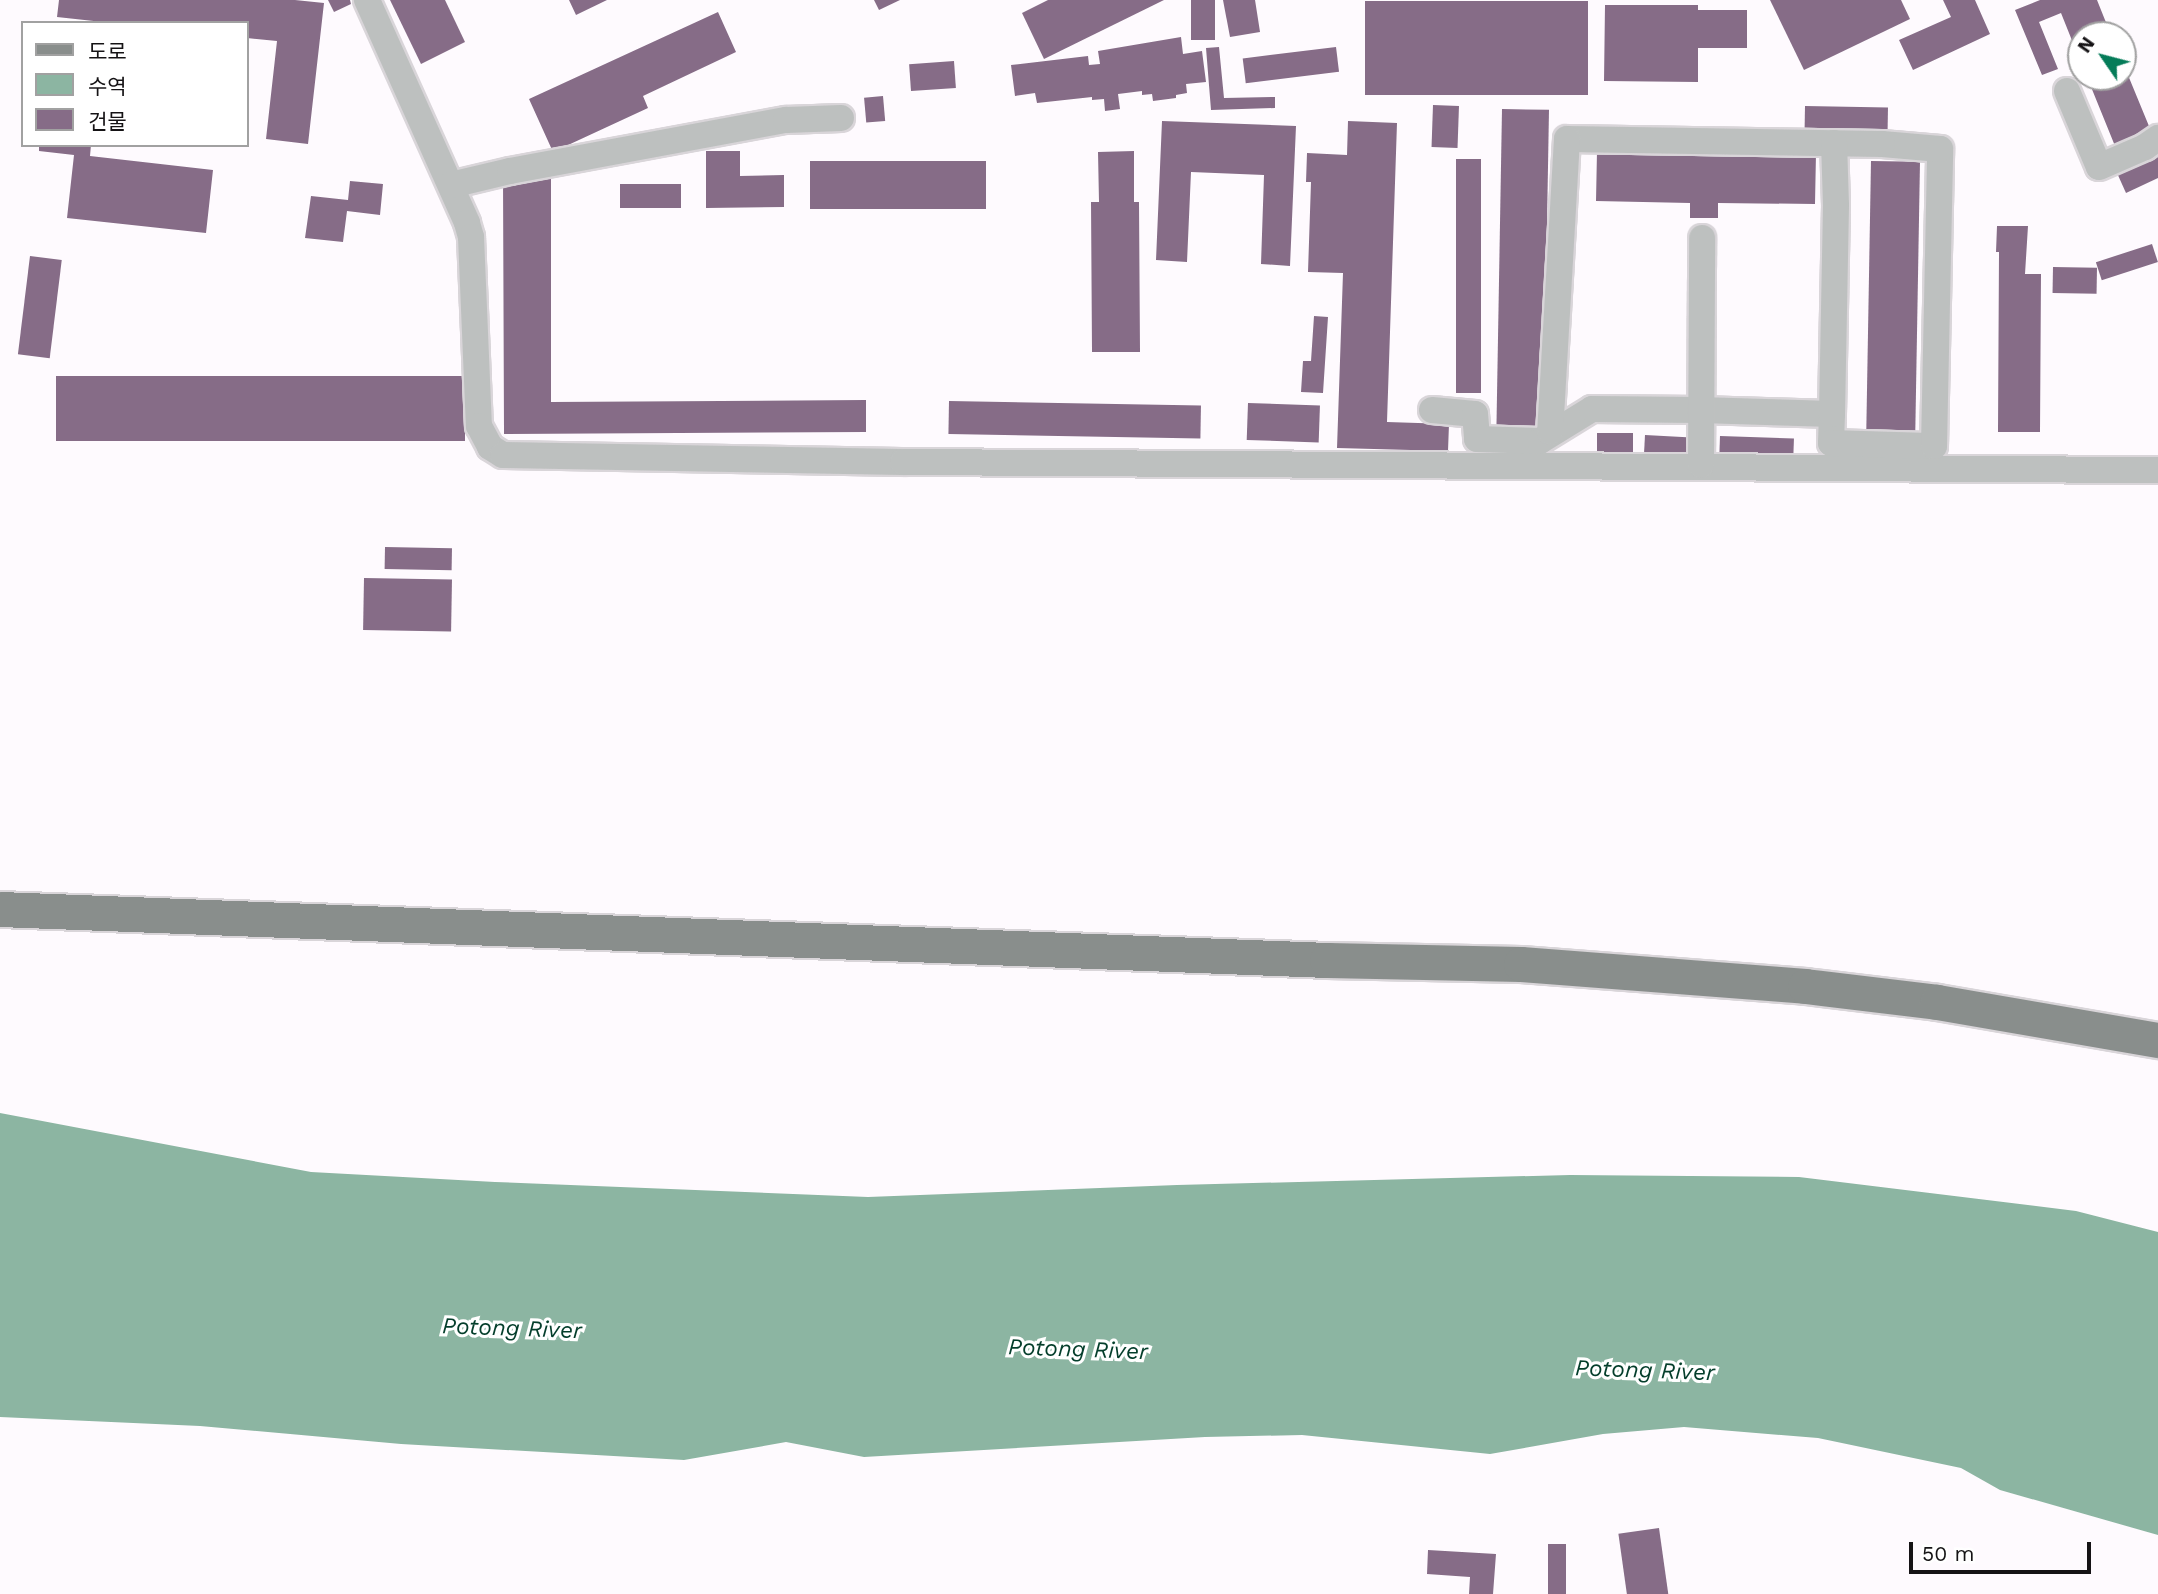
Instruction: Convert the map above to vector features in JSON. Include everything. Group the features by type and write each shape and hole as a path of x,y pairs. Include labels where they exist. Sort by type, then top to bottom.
{"main road":[{"path":"0,909 1327,960 1521,964 1710,976 1831,989 1937,1002 2158,1040"}],"street":[{"path":"367,0 451,185 471,237 479,426 490,447 503,454 917,462 2158,470"},
{"path":"2067,91 2099,167 2146,147 2158,138"},
{"path":"451,185 510,171 786,120 841,118"},
{"path":"1550,432 1567,139 1834,144 1940,149 1934,446 1831,443 1836,205 1834,144"},
{"path":"1701,465 1702,238"},
{"path":"1432,410 1475,414 1477,439 1540,441 1550,432 1592,409 1832,414"}],"water":[{"name":"Potong River","path":"0,1113 311,1172 495,1182 868,1197 1177,1185 1570,1175 1799,1177 2076,1211 2158,1232 2158,1535 2000,1490 1961,1468 1818,1438 1684,1427 1603,1434 1490,1454 1302,1435 1205,1437 864,1457 786,1442 684,1460 401,1444 200,1426 0,1417"}],"building":[{"path":"59,0 295,0 324,3 308,144 266,139 277,41 248,38 248,21 94,21 57,17"},
{"path":"328,0 350,0 351,4 334,12"},
{"path":"390,0 445,0 465,42 421,64"},
{"path":"569,0 607,0 576,15"},
{"path":"874,0 900,0 879,10"},
{"path":"1048,0 1164,0 1044,59 1022,13"},
{"path":"1191,0 1215,0 1215,40 1191,40"},
{"path":"1223,0 1255,0 1260,32 1230,37"},
{"path":"1770,0 1901,0 1910,19 1804,70"},
{"path":"1943,0 1975,0 1990,34 1913,70 1899,40 1951,17"},
{"path":"2040,0 2097,0 2105,21 2067,21 2067,28 2061,13 2039,22 2058,69 2042,75 2015,10"},
{"path":"1365,1 1588,1 1588,95 1365,95"},
{"path":"1605,5 1698,5 1698,10 1747,10 1747,48 1698,48 1698,82 1604,81"},
{"path":"718,12 736,52 643,96 648,108 553,152 529,99"},
{"path":"1181,37 1183,54 1202,51 1206,82 1186,84 1187,93 1176,95 1176,98 1153,101 1152,94 1142,95 1142,91 1118,94 1120,109 1105,111 1104,99 1092,100 1092,97 1037,103 1035,93 1015,96 1011,65 1088,56 1089,65 1100,64 1098,51"},
{"path":"1219,47 1224,98 1275,97 1275,108 1211,110 1206,48"},
{"path":"1336,47 1339,72 1246,83 1243,58"},
{"path":"954,61 956,88 911,91 909,64"},
{"path":"2093,91 2135,91 2151,131 2115,146"},
{"path":"883,96 885,121 866,123 864,98"},
{"path":"1433,105 1459,106 1458,148 1432,147"},
{"path":"1805,106 1888,107 1888,132 1805,131"},
{"path":"1502,109 1549,110 1543,428 1496,427"},
{"path":"1162,121 1296,126 1290,266 1261,264 1264,175 1191,172 1187,262 1156,260"},
{"path":"1348,121 1397,123 1387,422 1449,424 1448,451 1337,448 1343,273 1308,272 1311,182 1306,182 1307,153 1347,155"},
{"path":"39,147 91,147 90,156 213,170 206,233 67,218 74,155 39,151"},
{"path":"706,151 740,151 740,176 784,175 784,207 706,208"},
{"path":"1134,151 1134,202 1139,202 1140,352 1092,352 1091,202 1099,202 1098,152"},
{"path":"1597,151 1816,153 1815,204 1718,203 1718,218 1690,218 1690,203 1596,201"},
{"path":"2158,154 2158,178 2126,193 2117,173"},
{"path":"1456,159 1481,159 1481,393 1456,393"},
{"path":"810,161 986,161 986,209 810,209"},
{"path":"1871,161 1920,162 1915,432 1866,431"},
{"path":"503,178 551,178 551,402 866,400 866,432 504,434"},
{"path":"350,181 383,184 380,215 347,211 343,242 305,238 311,196 348,200"},
{"path":"620,184 681,184 681,208 620,208"},
{"path":"1997,226 2028,226 2025,274 2041,274 2040,432 1998,432"},
{"path":"2152,244 2158,262 2102,280 2096,262"},
{"path":"30,256 62,260 50,358 18,354"},
{"path":"2053,267 2097,268 2097,294 2053,293"},
{"path":"1314,316 1328,317 1323,393 1301,392 1303,361 1311,361"},
{"path":"56,376 465,376 465,441 56,441"},
{"path":"949,401 1201,405 1200,438 948,434"},
{"path":"1248,403 1320,406 1319,442 1247,440"},
{"path":"1597,433 1633,433 1633,453 1597,453"},
{"path":"1645,435 1687,437 1686,455 1644,453"},
{"path":"1720,436 1794,439 1793,455 1719,452"},
{"path":"385,547 452,548 452,570 385,569"},
{"path":"364,578 452,580 451,632 363,630"},
{"path":"1659,1528 1668,1594 1627,1594 1618,1534"},
{"path":"1548,1544 1566,1544 1566,1594 1548,1594"},
{"path":"1428,1550 1496,1554 1493,1594 1469,1594 1470,1577 1427,1574"}]}
